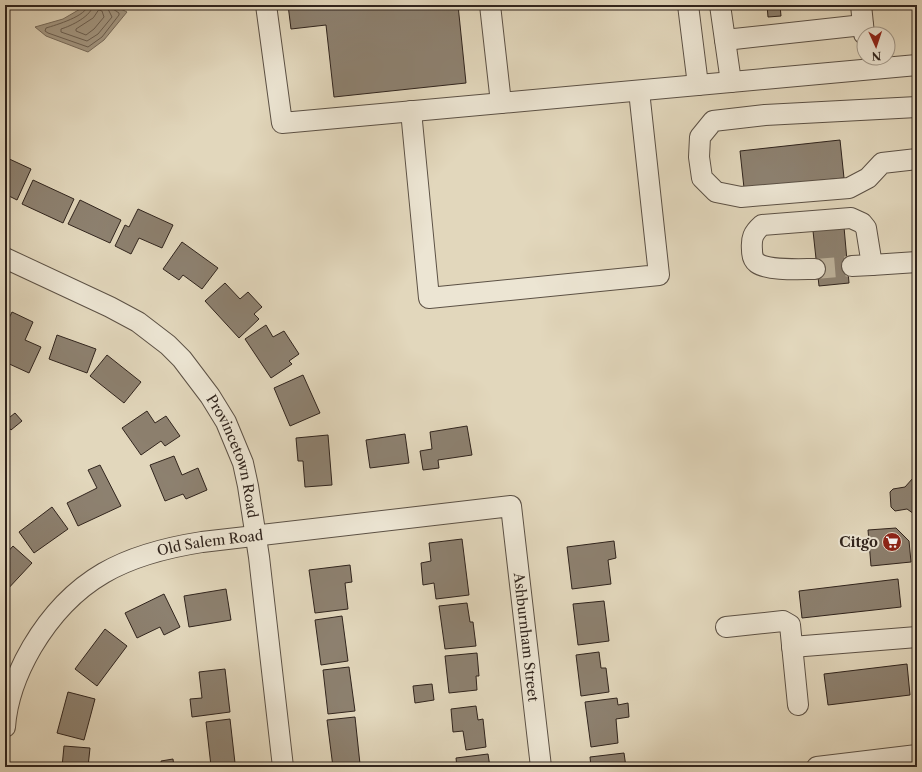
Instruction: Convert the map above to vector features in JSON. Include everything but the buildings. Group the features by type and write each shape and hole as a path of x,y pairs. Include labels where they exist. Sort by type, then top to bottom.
{"street":[{"path":"266,5 282,123 731,82 856,66"},
{"path":"493,5 501,103"},
{"path":"688,5 698,85"},
{"path":"720,5 731,82"},
{"path":"861,5 864,26"},
{"path":"725,40 856,31"},
{"path":"896,65 917,65"},
{"path":"411,111 429,298 659,275 639,91"},
{"path":"917,107 765,115 713,121 700,137 699,157 702,178 716,192 741,197 849,188 868,178 882,163 917,159"},
{"path":"815,269 772,268 757,263 752,256 751,243 754,232 762,226 851,218 862,223 866,228 862,265 917,262"},
{"name":"Provincetown Road","path":"5,258 110,307 138,322 168,345 182,359 210,396 226,422 243,464 248,486 256,535 283,767"},
{"name":"Old Salem Road","path":"5,727 10,699 26,658 48,623 72,596 111,568 148,553 183,544 511,506"},
{"name":"Ashburnham Street","path":"511,506 541,767"},
{"path":"726,627 783,621 790,625 798,704"},
{"path":"792,647 917,637"},
{"path":"817,767 917,755"}],"water":[{"path":"87,5 113,5 127,12 104,40 88,52 46,36 35,27 63,19"}],"tunnel":[{"path":"815,269 852,266"}],"place":[{"name":"Citgo","path":"892,542"}]}
